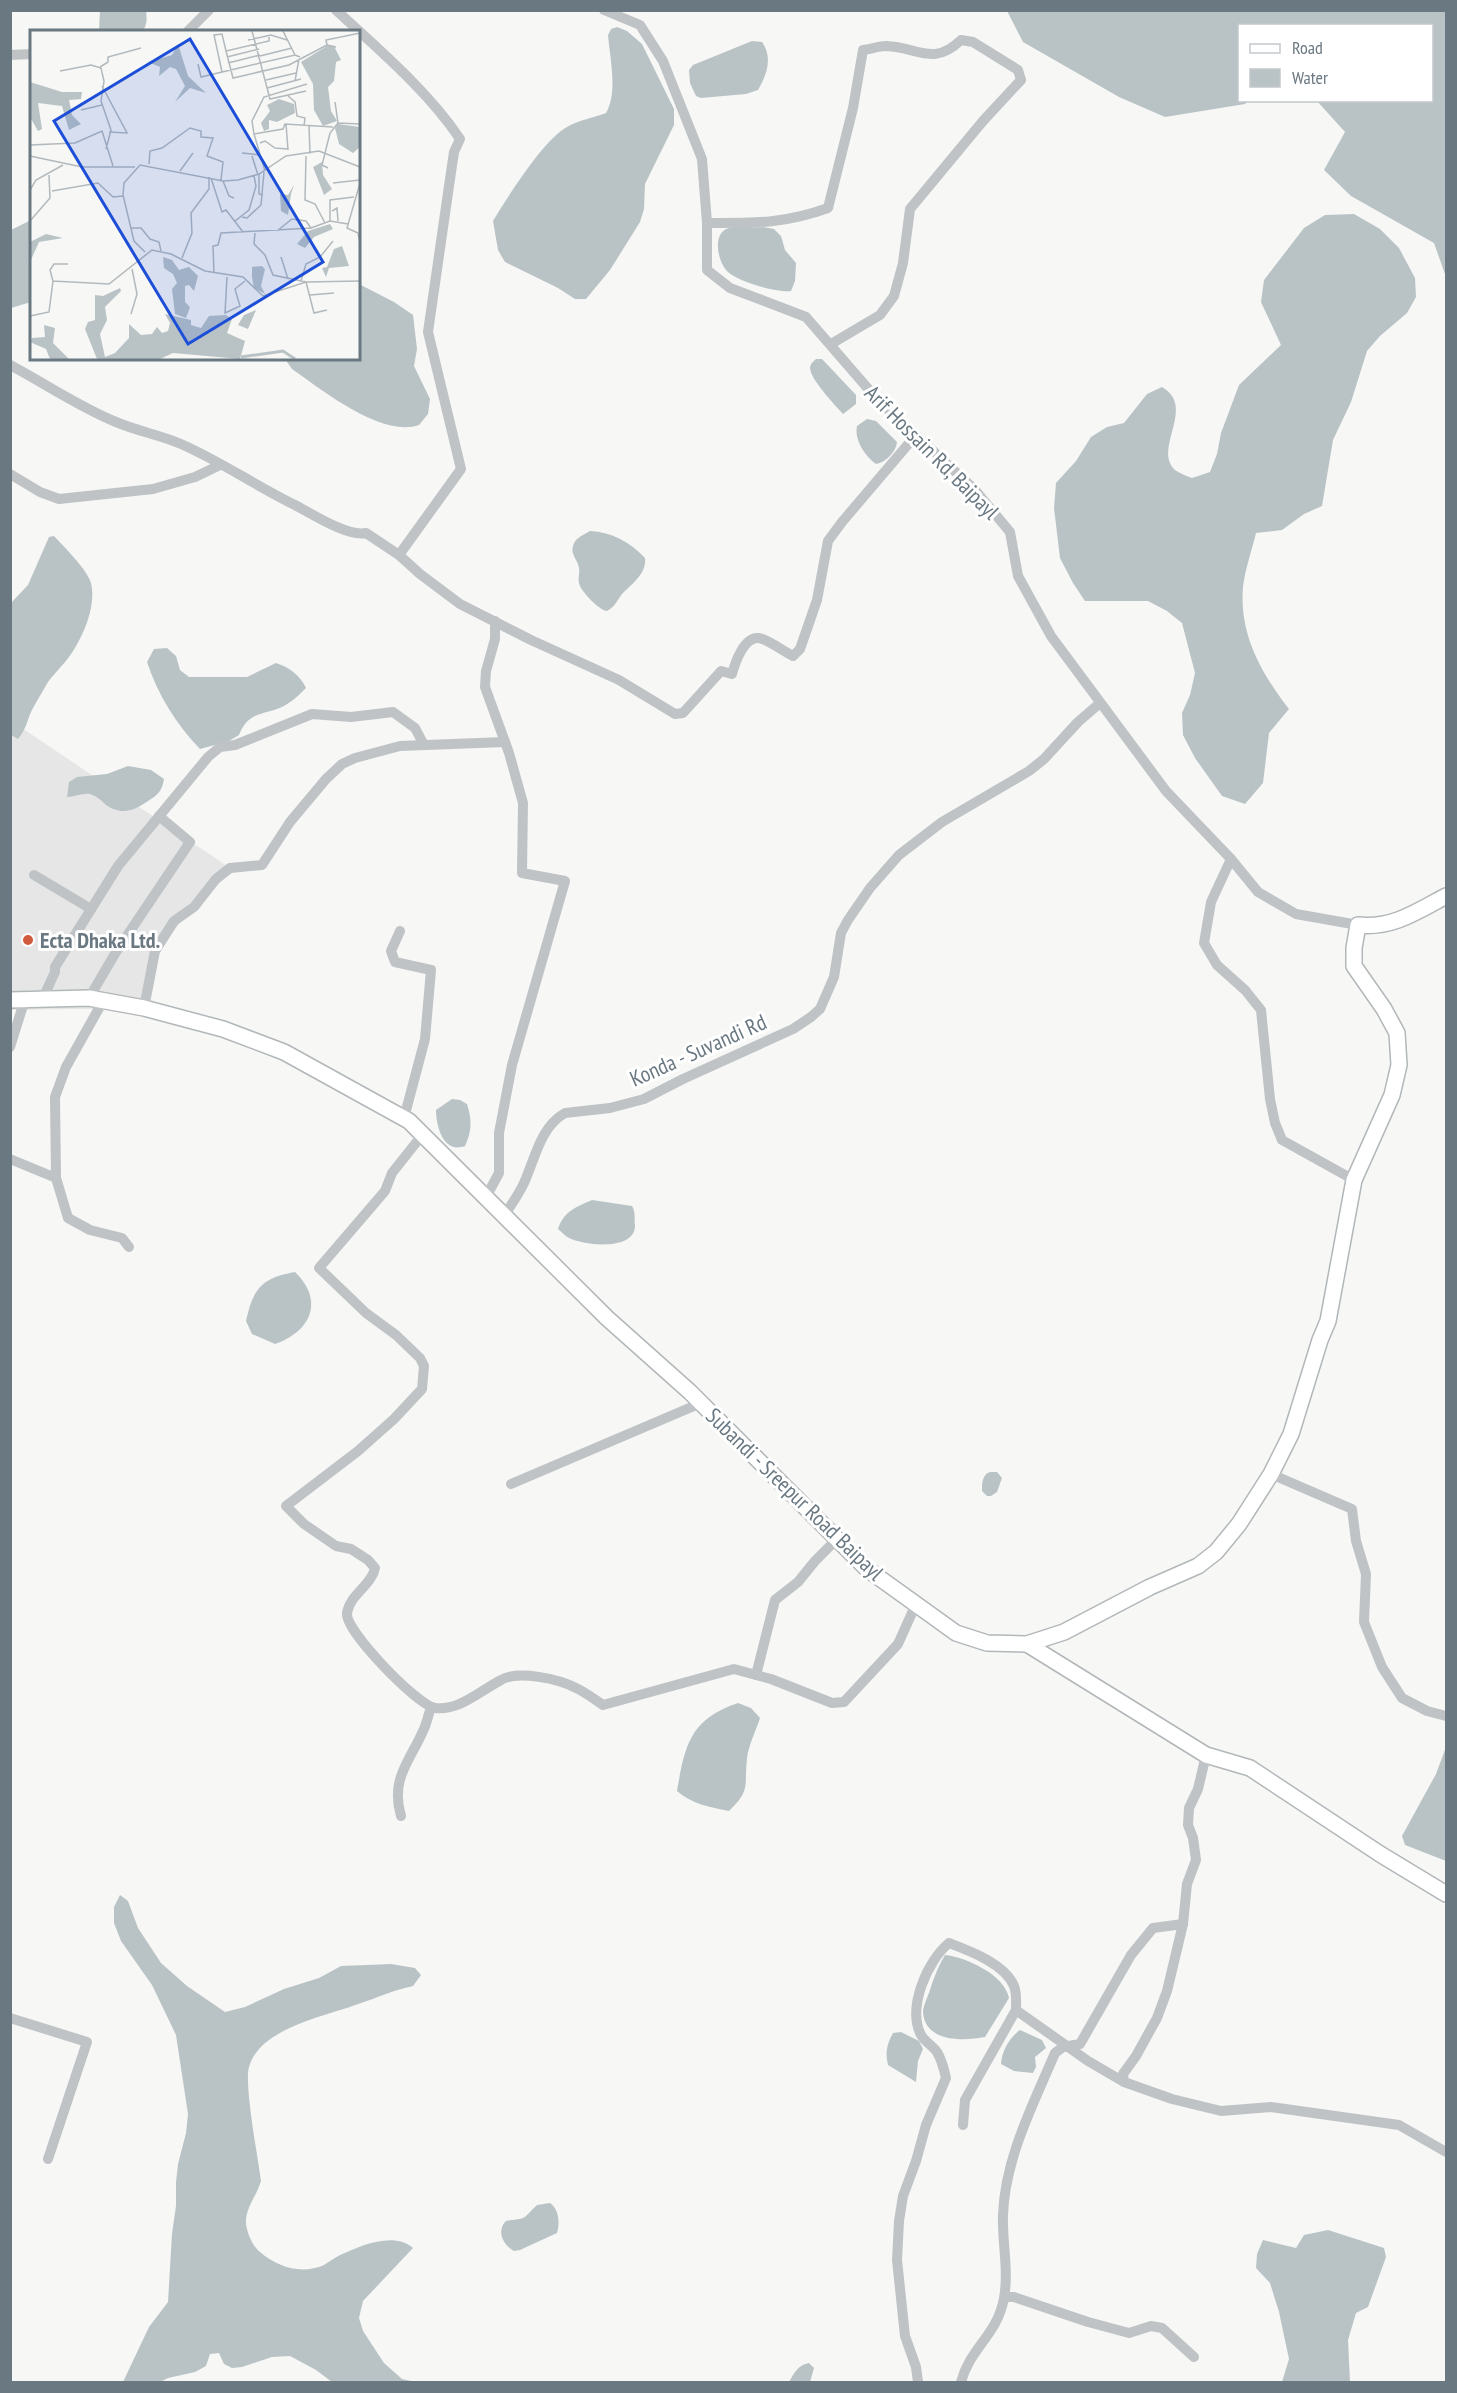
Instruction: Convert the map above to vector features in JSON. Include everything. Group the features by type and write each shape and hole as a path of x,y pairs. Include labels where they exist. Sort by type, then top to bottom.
{"street":[{"path":"189,30 209,10"},
{"path":"336,10 358,30"},
{"name":"Arif Hossain Rd, Baipayl","path":"604,10 640,25 663,61 702,159 707,223 707,270 730,288 806,317 877,399 975,490 1011,532 1018,576 1051,636 1166,791 1231,858 1258,892 1296,914 1368,926 1397,922 1446,896"},
{"path":"360,32 449,123 460,139 454,152 428,332 461,469 399,555"},
{"path":"360,43 364,36"},
{"path":"707,223 768,223 802,218 828,208 853,108 863,50 886,46 932,55 949,52 961,40 973,42 1018,70 1021,80 983,121 910,209 903,263 894,296 880,315 831,344"},
{"path":"10,55 30,54"},
{"path":"10,366 53,388 76,404 117,423 180,444 264,490 340,527 358,535 366,533 399,555 460,604 531,640 620,680 675,714 683,713 721,671 732,674 741,652 752,639 760,638 795,655 800,649 817,600 828,541 916,435"},
{"path":"10,474 40,492 59,499 153,489 195,477 220,465"},
{"path":"486,1197 499,1173 499,1133 512,1065 566,881 522,873 523,803 505,742 485,687 486,671 495,639 495,621"},
{"name":"Konda - Suvandi Rd","path":"504,1216 524,1182 552,1123 565,1113 610,1108 644,1099 793,1029 811,1017 820,1009 831,986 841,933 854,909 899,855 942,822 1036,765 1100,703"},
{"path":"42,1000 55,972 55,967 118,866 208,757 220,747 235,745 312,714 351,717 393,712 415,728 424,745"},
{"path":"144,1008 155,951 174,921 194,907 216,879 230,868 262,865 290,822 326,779 342,764 400,746 505,742"},
{"path":"129,1247 122,1238 90,1230 68,1218 56,1178 55,1097 116,952 190,842 159,816"},
{"path":"1231,858 1211,902 1204,943 1217,965 1245,990 1261,1010 1270,1099 1275,1123 1282,1140 1354,1180"},
{"path":"34,875 91,909"},
{"name":"Subandi - Sreepur Road Baipayl","path":"18,1000 96,1000 144,1008 223,1029 284,1052 404,1118 423,1134 607,1318 701,1403 867,1569 956,1633 987,1643 1026,1644 1064,1632 1150,1587 1198,1566 1216,1552 1271,1474 1291,1434 1320,1340 1328,1322 1354,1180 1392,1095 1399,1065 1397,1033 1384,1009 1354,966 1358,925"},
{"path":"400,931 391,951 395,962 431,970 425,1039 404,1118"},
{"path":"10,1047 18,1000"},
{"path":"423,1134 392,1173 385,1191 319,1268 366,1314 396,1335 420,1358 424,1366 422,1389 394,1419 358,1451 286,1506 312,1530 336,1546 351,1549 368,1560 375,1568 373,1577 354,1598 347,1612 347,1621 361,1641 413,1695 431,1708 445,1709 478,1695 502,1678 519,1674 575,1687 603,1705 734,1669 832,1703 844,1702 898,1644 916,1604"},
{"path":"10,1159 56,1178"},
{"path":"512,1484 701,1403"},
{"path":"1271,1474 1352,1509 1356,1541 1365,1574 1365,1622 1382,1667 1402,1698 1427,1711 1446,1716"},
{"path":"756,1675 775,1600 798,1582 814,1561 837,1539"},
{"path":"1026,1644 1206,1755 1250,1768 1370,1848 1446,1894"},
{"path":"401,1816 397,1801 404,1763 423,1731 431,1708"},
{"path":"1124,2082 1123,2073 1147,2037 1167,1991 1184,1924 1187,1884 1196,1860 1193,1838 1188,1825 1189,1808 1198,1789 1206,1755"},
{"path":"961,2382 964,2370 976,2350 996,2326 1005,2297 1006,2256 1003,2216 1009,2170 1021,2133 1054,2053 1063,2047 1080,2044 1131,1955 1153,1928 1184,1924"},
{"path":"918,2382 916,2367 905,2336 897,2260 899,2221 903,2196 926,2125 946,2078 937,2052 921,2036 915,2017 920,1994 931,1966 940,1951 949,1943 964,1948 997,1967 1016,1988 1016,2010 965,2100 963,2125"},
{"path":"1016,2010 1088,2061 1124,2082 1172,2099 1221,2111 1271,2107 1399,2125 1446,2152"},
{"path":"10,2018 87,2042 48,2159"},
{"path":"1005,2297 1014,2297 1129,2333 1151,2326 1162,2328 1194,2357"}],"shaded area":[{"path":"10,720 230,868 155,951 144,1008 11,1010"}],"water":[{"path":"100,11 146,11 147,19 143,30 99,30"},
{"path":"1007,11 1446,11 1446,277 1434,243 1351,196 1324,170 1345,132 1318,102 1433,102 1433,24 1238,24 1238,102 1247,102 1165,117 1119,97 1023,42"},
{"path":"617,27 627,31 642,44 674,109 674,125 645,184 644,209 640,222 610,270 586,299 575,299 505,262 498,250 493,221 537,156 558,134 576,123 606,113 612,95 608,35 611,29"},
{"path":"752,41 762,42 768,60 764,78 758,90 746,94 701,98 696,96 690,83 689,70 693,65"},
{"path":"1354,214 1380,229 1399,248 1415,278 1416,297 1407,313 1380,336 1367,351 1351,402 1333,440 1322,506 1304,514 1282,530 1256,533 1243,587 1248,637 1261,667 1289,709 1269,733 1263,783 1245,804 1222,796 1195,758 1183,735 1182,713 1190,695 1195,673 1182,623 1167,611 1148,601 1085,601 1060,558 1054,508 1056,483 1076,461 1091,437 1107,427 1124,423 1147,394 1162,387 1172,395 1176,405 1168,451 1169,461 1175,470 1192,478 1210,472 1217,454 1221,433 1239,385 1281,345 1261,302 1264,280 1304,228 1325,215"},
{"path":"30,220 30,302 11,308 11,230"},
{"path":"737,227 774,229 781,236 785,250 796,263 795,281 791,291 768,289 749,283 733,276 721,262 718,242 723,231"},
{"path":"360,285 413,315 417,349 414,366 430,399 428,414 419,425 404,427 388,425 353,410 292,369 286,360 360,360"},
{"path":"816,359 822,359 856,395 856,404 843,414 823,391 811,372 810,367"},
{"path":"867,419 876,421 897,442 890,456 876,464 864,452 857,437 857,426"},
{"path":"590,531 606,533 620,539 645,558 644,569 638,578 607,611 592,601 579,584 579,568 572,549 577,539"},
{"path":"54,536 89,577 92,603 90,614 77,644 48,682 18,739 11,735 11,603 28,585 49,537"},
{"path":"167,648 176,656 180,670 189,677 247,677 276,663 294,672 306,688 284,706 252,717 239,735 229,741 200,749 183,730 169,708 147,662 154,649"},
{"path":"128,766 151,770 164,779 157,795 127,811 111,808 90,794 67,797 69,782 77,777 107,774"},
{"path":"452,1099 467,1104 469,1110 470,1130 465,1146 451,1146 442,1137 437,1124 436,1110"},
{"path":"592,1200 632,1206 635,1216 633,1233 619,1243 597,1244 576,1241 558,1229 567,1214"},
{"path":"295,1272 309,1293 310,1314 305,1323 288,1338 275,1344 252,1334 246,1321 252,1301 260,1287 274,1278"},
{"path":"997,1472 1002,1478 997,1492 987,1496 982,1491 982,1482 985,1475"},
{"path":"738,1703 751,1708 760,1718 750,1744 744,1792 729,1811 695,1802 677,1791 683,1760 692,1736 709,1717"},
{"path":"1446,1747 1446,1861 1405,1845 1402,1836 1436,1774"},
{"path":"120,1895 128,1901 138,1928 161,1963 187,1986 225,2012 245,2007 284,1989 319,1978 341,1966 391,1964 415,1968 421,1975 413,1986 297,2025 266,2042 256,2053 249,2067 248,2089 261,2181 246,2219 248,2232 257,2249 274,2262 290,2268 316,2268 348,2251 387,2240 405,2243 413,2248 363,2301 359,2318 363,2331 384,2363 402,2379 416,2382 332,2382 290,2356 272,2357 232,2368 224,2364 219,2353 210,2354 206,2366 195,2372 160,2382 123,2382 149,2327 168,2302 176,2182 188,2114 176,2035 152,1985 121,1941 114,1923 114,1907"},
{"path":"945,1955 973,1963 993,1975 1006,1990 1009,1998 985,2037 947,2038 931,2030 925,2022 924,2007 936,1972"},
{"path":"1020,2030 1042,2040 1046,2048 1035,2057 1036,2067 1033,2073 1014,2071 1001,2064 1007,2045"},
{"path":"901,2032 919,2041 923,2049 918,2061 916,2082 888,2065 889,2041 893,2033"},
{"path":"550,2203 558,2216 557,2233 520,2250 514,2251 507,2245 501,2233 506,2221 524,2218 537,2205"},
{"path":"1328,2230 1384,2248 1386,2257 1368,2307 1356,2313 1348,2340 1350,2382 1282,2382 1289,2359 1270,2283 1256,2268 1257,2254 1263,2240 1296,2248 1304,2235"},
{"path":"809,2363 814,2368 810,2382 789,2382 799,2368"}],"place":[{"name":"Ecta Dhaka Ltd.","path":"28,940"}]}
